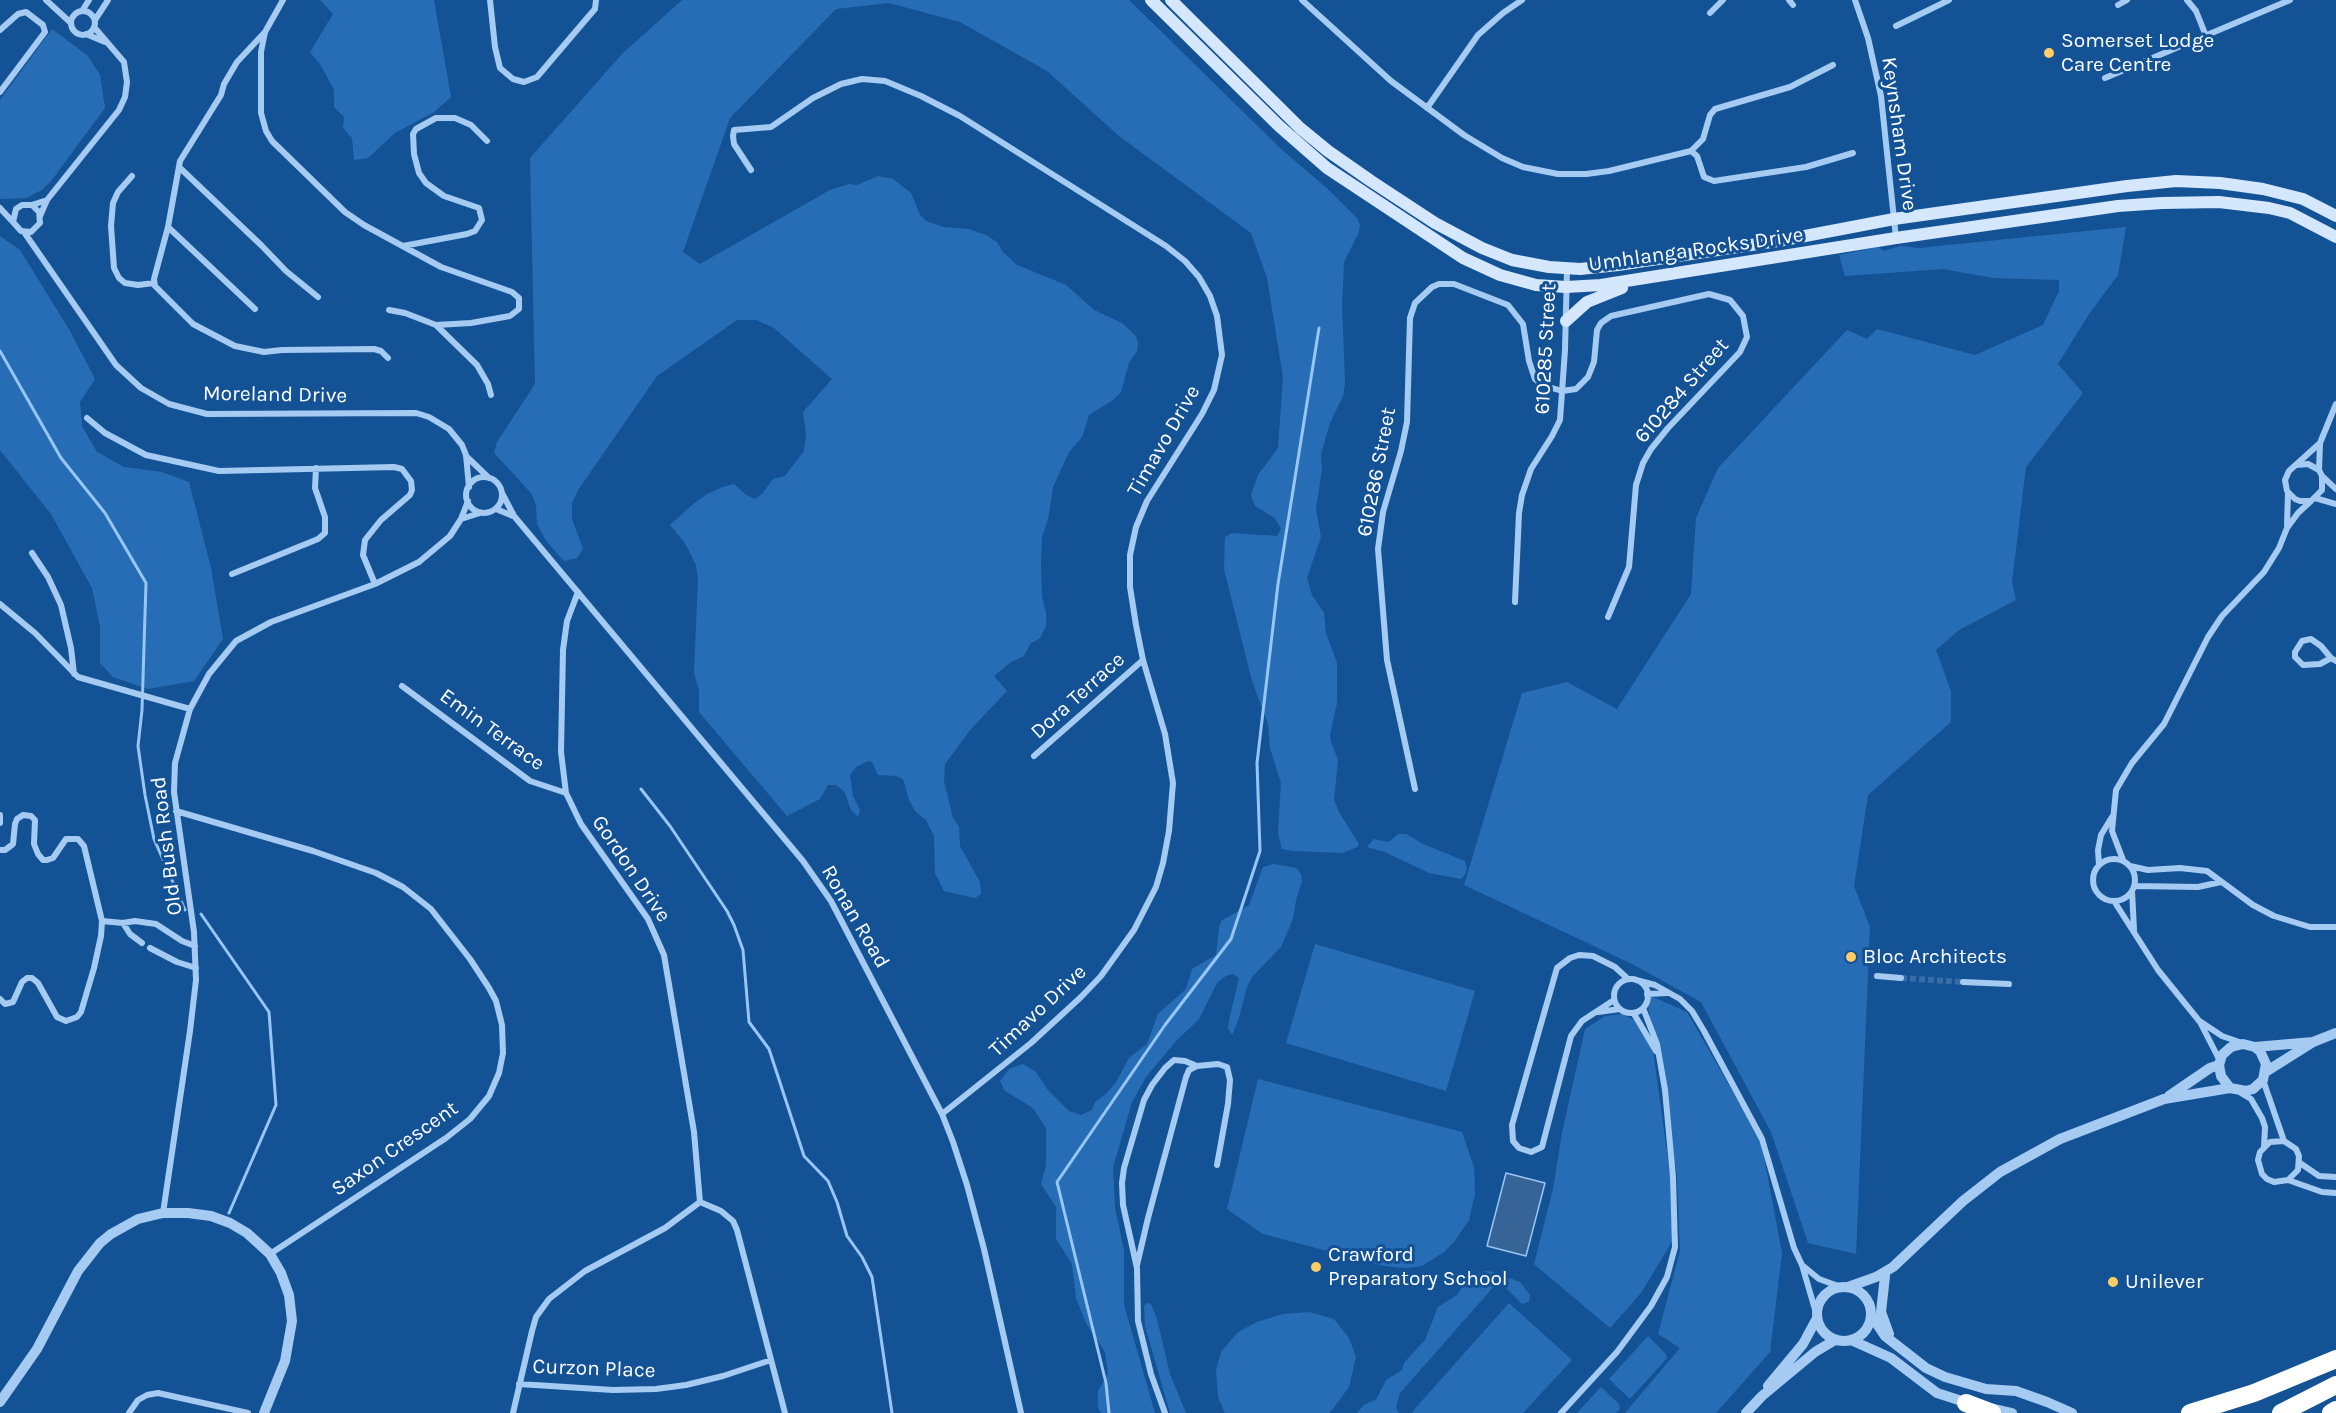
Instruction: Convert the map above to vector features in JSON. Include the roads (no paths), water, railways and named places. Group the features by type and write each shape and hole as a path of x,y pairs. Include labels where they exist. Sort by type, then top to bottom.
{"highway":[{"path":"2190,1413 2253,1393 2336,1359"},
{"path":"2281,1413 2336,1385"},
{"path":"1966,1403 1992,1413"},
{"path":"2331,1413 2336,1410"}],"main road":[{"name":"Umhlanga Rocks Drive","path":"1151,0 1279,126 1327,168 1463,258 1500,275 1536,285 1566,287 1601,285 1896,238 2118,206 2219,202 2261,206 2290,213 2336,237"},
{"name":"Umhlanga Rocks Drive","path":"1171,0 1300,128 1328,151 1435,223 1482,248 1512,260 1567,269 1618,265 1894,219 2176,181 2220,183 2263,189 2303,199 2336,216"},
{"path":"1566,321 1581,305 1598,296 1655,277"}],"street":[{"path":"35,247 36,229 47,200 119,110 125,97 127,82 124,62 117,51 106,42 86,34 76,33 71,23 46,0"},
{"path":"71,23 89,0"},
{"path":"86,34 108,0"},
{"path":"283,0 265,32 237,62 224,84 221,95 183,155 154,283 157,289 193,324 235,346 264,352 374,350 381,351 388,358"},
{"path":"490,0 495,47 500,68 513,79 524,82 537,77 595,9 596,0"},
{"path":"1427,108 1478,35 1522,0"},
{"path":"1710,13 1723,0"},
{"name":"Keynsham Drive","path":"1855,0 1875,67 1896,238"},
{"path":"1896,26 1949,0"},
{"path":"2118,5 2127,0"},
{"path":"2187,0 2196,11 2206,36"},
{"path":"2106,78 2290,0"},
{"path":"1307,2 1370,64 1464,135 1502,158 1523,167 1549,172 1576,175 1597,173 1691,151 1701,142 1710,115 1715,109 1790,87 1833,65"},
{"path":"56,9 90,13 106,42"},
{"path":"0,30 18,14 26,12 43,25 45,32 0,92"},
{"path":"265,32 261,52 259,93 261,113 266,131 285,155 345,212 441,267 512,292 519,298 519,309 510,316 471,323 436,325"},
{"name":"Timavo Drive","path":"751,170 734,144 732,136 734,130 771,127 813,98 841,84 862,79 885,81 921,96 967,120 1147,233 1191,267 1210,296 1217,316 1221,342 1220,365 1214,390 1202,414 1148,501 1136,527 1130,555 1130,587 1143,660 1165,734 1173,783 1169,831 1156,887 1134,930 1101,976 1081,998 1031,1043 942,1114"},
{"path":"402,246 467,234 475,231 482,220 479,208 444,196 426,183 419,173 414,154 412,135 416,129 436,118 455,118 471,125 487,141"},
{"path":"1691,151 1696,156 1704,177 1714,181 1806,167 1853,153"},
{"path":"179,166 286,271 318,297"},
{"path":"132,176 118,192 113,203 111,226 114,268 119,278 125,283 138,285 154,283"},
{"path":"1,209 25,204 32,205 47,200"},
{"path":"32,205 40,216"},
{"path":"13,222 13,214 18,207"},
{"path":"1,209 17,229 24,232 36,229"},
{"path":"168,227 255,309"},
{"name":"Moreland Drive","path":"24,232 116,365 141,388 169,404 187,410 217,414 416,413 429,417 449,429 462,445 466,455 468,487"},
{"name":"610285 Street","path":"1515,602 1522,495 1531,468 1559,423 1567,269"},
{"name":"610286 Street","path":"1415,789 1387,660 1378,549 1383,512 1407,422 1410,318 1415,303 1425,292 1439,284 1446,283 1466,287 1508,306 1523,324 1529,361 1535,379 1562,391"},
{"name":"610284 Street","path":"1562,391 1576,389 1588,377 1594,362 1597,330 1601,323 1611,316 1709,294 1730,300 1736,305 1744,319 1746,337 1740,352 1668,428 1643,463 1636,485 1629,567 1608,617"},
{"path":"389,310 405,313 436,325 477,365 488,384 491,395"},
{"path":"2122,860 2112,831 2116,790 2132,764 2164,724 2208,637 2222,616 2264,572 2279,548 2287,528 2298,513 2322,490 2320,443 2336,404"},
{"path":"87,418 105,433 134,450 158,459 219,471 394,467 402,469 408,475 412,490 410,495 381,520 365,540 363,555 375,584"},
{"path":"2287,528 2289,505 2285,480 2296,465 2320,443"},
{"name":"Moreland Drive","path":"466,455 489,478"},
{"path":"2296,465 2308,464 2336,489"},
{"path":"232,574 318,539 325,533 325,517 315,488 316,468"},
{"path":"461,519 496,509 502,494 498,484 489,478 480,478 468,487 468,501 471,507 480,513"},
{"path":"2287,491 2300,501 2313,499 2336,504"},
{"name":"Ronan Road","path":"502,494 514,516 818,881 942,1114 967,1185 1021,1413"},
{"name":"Old Bush Road","path":"163,1213 190,1031 196,968 176,811 175,763 190,709 209,675 236,641 271,622 375,584 419,561 450,536 461,519 468,501"},
{"name":"Ronan Road","path":"496,509 514,516"},
{"path":"32,553 48,577 60,605 71,648 74,674"},
{"name":"Gordon Drive","path":"578,592 567,621 563,650 561,752 566,793 581,824 648,919 664,955 692,1121 700,1202"},
{"path":"0,604 35,633 78,678 190,709"},
{"path":"2311,639 2316,641 2333,660 2320,664 2303,665 2295,657 2295,652 2302,641 2311,639"},
{"name":"Dora Terrace","path":"1034,756 1143,660"},
{"name":"Emin Terrace","path":"402,687 530,781 566,793"},
{"name":"Saxon Crescent","path":"176,811 313,851 376,873 403,887 431,909 470,959 496,1001 502,1025 503,1053 499,1073 489,1096 470,1119 446,1138 270,1254"},
{"path":"0,815 0,823"},
{"path":"0,850 5,850 13,844 15,824 17,819 23,815 31,816 35,820 34,844 43,860 53,858 66,839 78,838 85,850 102,921 100,944 94,968 81,1012 77,1017 66,1021 57,1017 42,989 32,978 27,978 22,982 13,1002 5,1004 0,999"},
{"path":"2099,865 2098,850 2101,835 2112,816"},
{"path":"2221,882 2198,887 2133,889 2121,900 2114,901 2100,895 2095,889 2095,872 2099,865 2110,859 2122,860 2130,866 2156,870 2207,871 2253,905 2274,916 2310,927 2336,927"},
{"path":"2130,866 2135,879 2133,889 2134,934"},
{"path":"2114,901 2158,970 2200,1022 2219,1063 2221,1076 2234,1089 2251,1099 2262,1118 2265,1127 2264,1147 2258,1160 2262,1173 2274,1182 2288,1180 2294,1176 2300,1163"},
{"path":"102,921 123,923 135,921 156,924 182,941 195,946"},
{"path":"123,923 129,934 142,943"},
{"path":"151,949 196,968"},
{"path":"1614,1000 1582,1021 1571,1036 1545,1140 1539,1150 1524,1150 1516,1145 1511,1131 1557,968 1570,958 1593,956 1615,967 1628,979 1655,985 1680,999 1692,1011 1762,1139 1816,1315 1823,1332 1835,1340"},
{"path":"1876,976 1901,978"},
{"path":"1628,979 1616,987 1614,1000 1625,1012 1634,1014 1643,1008"},
{"path":"1561,1413 1617,1352 1651,1306 1667,1277 1675,1247 1673,1177 1665,1090 1654,1035 1643,1008 1647,994 1641,983 1636,980"},
{"path":"1963,982 2009,984"},
{"path":"1647,994 1668,993"},
{"path":"1595,1013 1620,1009"},
{"path":"1634,1014 1658,1054"},
{"path":"2200,1022 2222,1036 2249,1045 2264,1057 2265,1076 2284,1141"},
{"path":"1851,1340 1863,1334 1867,1328 1871,1310 1885,1276 1893,1267 1963,1201 2023,1158 2088,1127 2164,1099 2234,1089 2253,1089 2265,1076 2313,1042 2336,1033"},
{"path":"2164,1099 2219,1063 2222,1055 2231,1047 2313,1042"},
{"path":"1165,1413 1151,1374 1138,1321 1137,1268 1122,1199 1124,1168 1144,1100 1152,1085 1174,1060 1185,1061 1197,1066 1221,1064 1230,1072 1228,1104 1217,1165"},
{"path":"1137,1268 1186,1077 1197,1066"},
{"path":"2264,1147 2270,1142 2284,1141 2296,1149 2300,1163 2319,1176 2336,1177"},
{"path":"2288,1180 2322,1192 2336,1193"},
{"path":"513,1413 537,1317 549,1299 585,1270 665,1228 700,1202 721,1211 733,1221 737,1230 785,1413"},
{"path":"0,1402 37,1349 66,1291 92,1251 111,1234 138,1219 163,1213 188,1213 211,1216 247,1233 270,1254 285,1284 292,1321 285,1361 264,1413"},
{"path":"1802,1264 1819,1279 1862,1294 1878,1328 1926,1368 1945,1377 1986,1389 2016,1391 2072,1413"},
{"path":"1762,1396 1775,1375 1803,1344 1821,1297 1833,1288 1876,1277 1893,1267"},
{"path":"1885,1276 1881,1312 1883,1321 1896,1345"},
{"path":"1746,1413 1762,1396 1815,1352 1835,1340 1851,1340 1891,1358 1937,1393 1966,1403 2012,1413"},
{"name":"Curzon Place","path":"519,1384 613,1390 656,1389 714,1379 771,1360"},
{"path":"129,1413 138,1400 158,1393 248,1413"}],"waterway":[{"path":"1109,1413 1106,1383 1057,1182 1165,1025 1231,939 1260,851 1257,763 1278,584 1319,328"},
{"path":"0,351 61,458 105,513 146,583 142,710 138,746 154,839 185,910"},
{"path":"641,789 670,826 734,925 743,950 749,1022 769,1049 804,1156 828,1181 847,1236 862,1257 872,1277 892,1413"},
{"path":"201,914 269,1012 276,1105 229,1213"}],"tunnel":[{"path":"1901,978 1963,982"}],"place":[{"name":"Somerset Lodge Care Centre","path":"2049,53"},
{"name":"Bloc Architects","path":"1851,957"},
{"name":"Crawford Preparatory School","path":"1316,1267"},
{"name":"Unilever","path":"2113,1282"}]}
